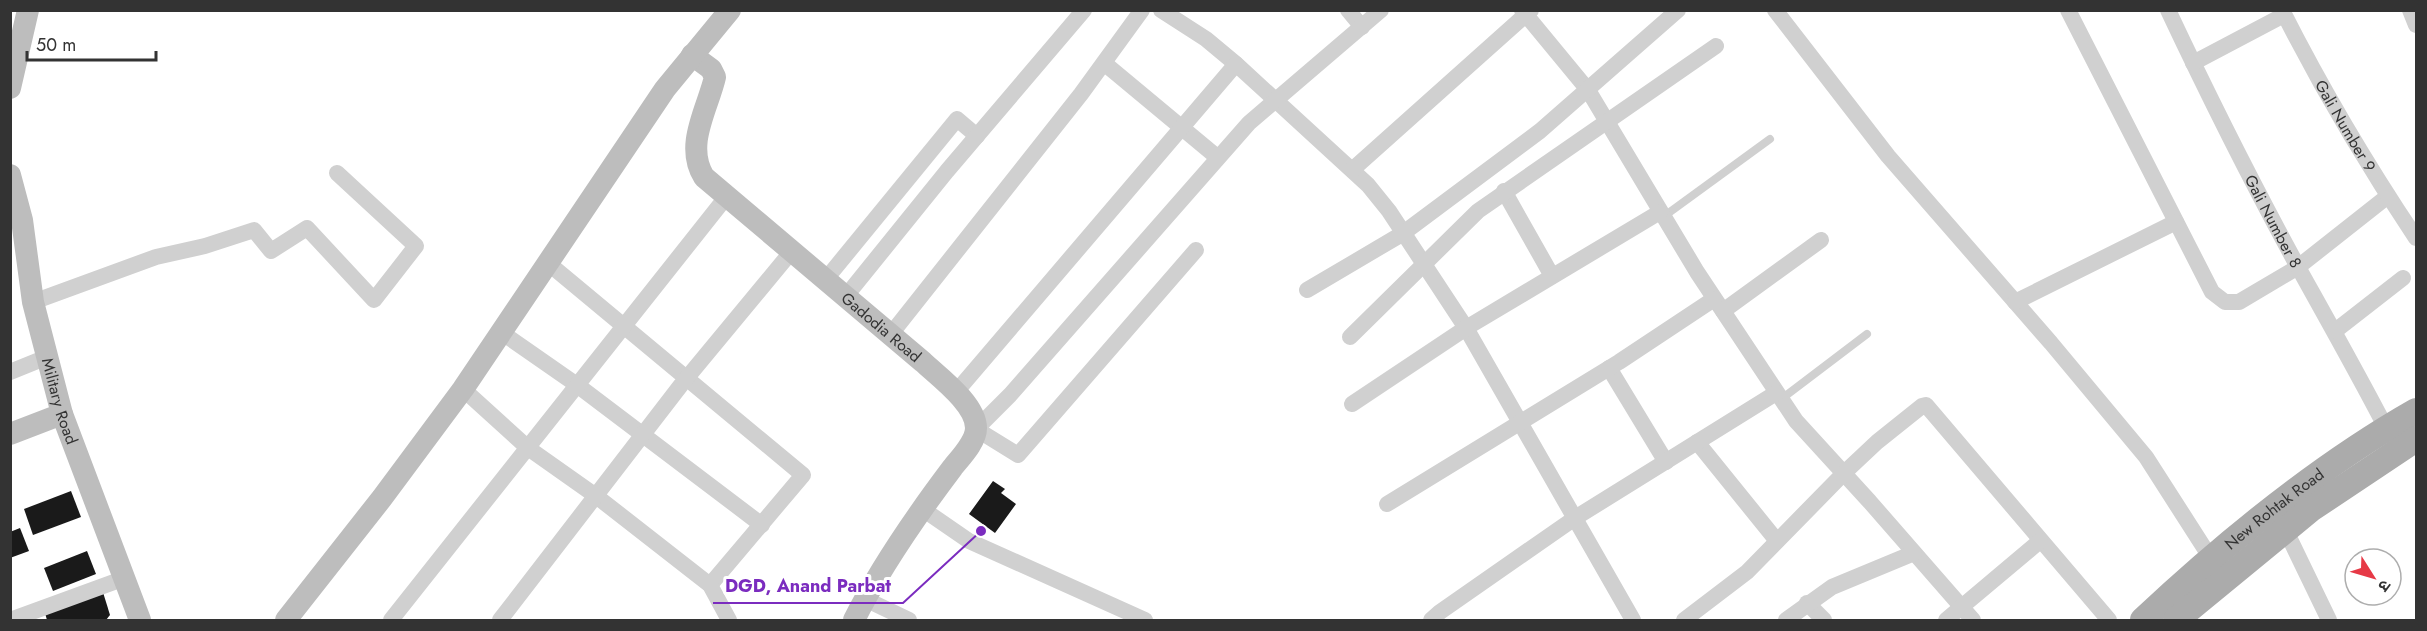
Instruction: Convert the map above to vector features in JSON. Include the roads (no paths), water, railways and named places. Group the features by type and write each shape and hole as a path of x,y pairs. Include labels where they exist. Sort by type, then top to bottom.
{"main road":[{"name":"New Rohtak Road","path":"2143,621 2292,494 2386,428 2416,411"},
{"name":"New Rohtak Road","path":"2176,621 2311,509 2416,439"}],"street":[{"path":"10,88 28,10"},
{"path":"286,621 382,498 463,388 665,89 730,10"},
{"path":"846,296 1084,10"},
{"path":"891,334 1104,63 1142,10"},
{"path":"1161,10 1206,39 1236,64 1368,185 1389,211 1466,328 1633,621"},
{"path":"1348,10 1362,27"},
{"path":"854,621 921,508 969,447 976,429 1010,395 1217,157 1275,99 1381,10"},
{"path":"1307,290 1402,234 1540,131 1678,10"},
{"path":"2068,10 2212,292 2225,302 2239,302 2298,267 2388,196"},
{"name":"Gali Number 8","path":"2168,10 2298,267 2336,332 2386,428"},
{"path":"2410,10 2416,25"},
{"path":"1352,170 1527,12 1588,90 1661,215 1796,421 1973,621"},
{"path":"1781,13 1888,156 2146,457 2212,560"},
{"path":"2193,63 2283,13"},
{"name":"Gali Number 9","path":"2283,13 2311,68 2416,238"},
{"path":"1350,337 1478,211 1503,191 1607,123 1716,46"},
{"name":"Gadodia Road","path":"692,55 711,69 715,77 698,130 697,148 700,171 709,182 891,334 956,392 974,417 976,429"},
{"path":"1104,63 1217,157"},
{"path":"956,392 1236,64"},
{"path":"826,279 957,119 977,136"},
{"path":"33,302 156,257 205,246 254,230 270,251 307,228 374,300 416,246 337,173"},
{"name":"Military Road","path":"10,174 16,221 33,302 62,414 140,621"},
{"path":"1503,191 1552,276"},
{"path":"391,621 728,196"},
{"path":"1352,404 1466,328 1552,276 1661,215"},
{"path":"2015,302 2176,222"},
{"path":"1387,504 1519,422 1719,305 1821,240"},
{"path":"500,621 642,436 792,250"},
{"path":"976,429 1018,455 1196,250"},
{"path":"548,263 803,475 711,585"},
{"path":"2336,332 2403,278"},
{"path":"501,332 577,385 762,525"},
{"path":"10,372 47,357"},
{"path":"1610,368 1666,462"},
{"path":"463,388 528,448 596,496 711,585 729,621"},
{"path":"1431,621 1440,612 1575,518 1697,442 1778,396"},
{"path":"1684,621 1733,584 1877,442 1926,405 2109,621"},
{"path":"10,434 62,414"},
{"path":"1697,442 1777,541"},
{"path":"921,508 969,541 1145,621"},
{"path":"2286,531 2329,621"},
{"path":"1946,621 2040,541"},
{"path":"1786,621 1807,603 1841,582 1914,553"},
{"path":"10,620 124,578"},
{"path":"865,599 909,621"},
{"path":"1807,603 1824,621"}],"lane":[{"path":"1661,215 1770,139"},
{"path":"1778,396 1867,334"}],"place":[{"name":"DGD, Anand Parbat","path":"981,531"}]}
